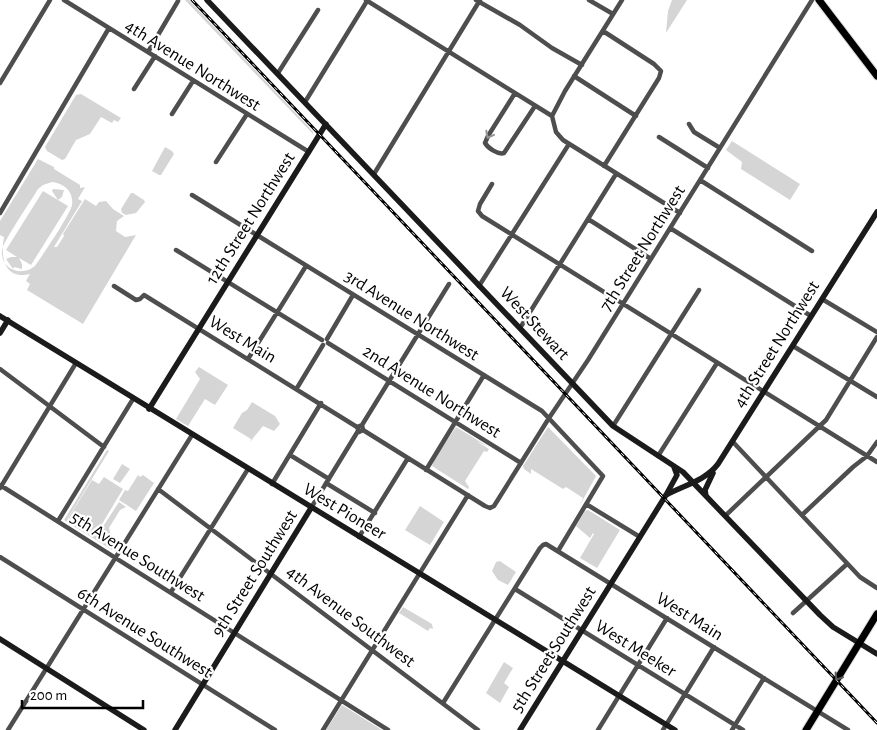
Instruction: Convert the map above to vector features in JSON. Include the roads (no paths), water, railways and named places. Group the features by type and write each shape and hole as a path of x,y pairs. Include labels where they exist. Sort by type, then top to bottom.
{"main road":[{"path":"819,0 877,76"},
{"path":"806,730 877,614"}],"street":[{"path":"0,83 50,0"},
{"name":"4th Avenue Northwest","path":"64,0 309,152"},
{"name":"West Stewart","path":"207,0 620,433 673,466 692,482 806,602 830,624 877,654"},
{"path":"305,102 367,0 552,116"},
{"path":"589,0 613,14"},
{"path":"622,0 574,76 552,116 556,132 569,144 680,213"},
{"name":"7th Street Northwest","path":"490,508 496,504 623,304 812,0"},
{"path":"148,52 178,1"},
{"path":"374,174 478,1 520,25 552,48 582,65"},
{"path":"278,73 318,10"},
{"path":"0,213 109,28"},
{"path":"603,31 662,71 604,166"},
{"path":"134,89 155,56"},
{"path":"574,76 636,116"},
{"path":"172,114 193,81"},
{"path":"515,93 488,136 485,143 488,147 501,154 504,153 534,106"},
{"path":"216,162 247,114"},
{"name":"12th Street Northwest","path":"149,409 326,124"},
{"path":"689,124 694,132 720,148"},
{"path":"659,137 708,168"},
{"path":"479,286 569,144"},
{"path":"520,328 616,174"},
{"path":"700,180 812,251"},
{"path":"492,184 480,204 478,211 482,216 819,428 877,462"},
{"name":"3rd Avenue Northwest","path":"192,195 542,411 603,476 586,504"},
{"name":"4th Street Northwest","path":"666,495 708,475 718,464 877,212"},
{"path":"588,219 651,259"},
{"path":"670,228 811,316"},
{"name":"2nd Avenue Northwest","path":"176,250 521,463"},
{"path":"248,359 306,266"},
{"name":"9th Street Southwest","path":"175,730 449,284"},
{"name":"West Main","path":"114,286 136,300 144,295 490,508"},
{"path":"613,426 699,290"},
{"path":"297,388 354,295"},
{"path":"822,298 877,332"},
{"name":"West Pioneer","path":"0,316 619,696 665,727 675,730"},
{"path":"0,333 8,320"},
{"path":"725,516 819,428 828,417 877,337"},
{"path":"793,346 877,397"},
{"path":"658,456 717,363"},
{"path":"0,487 76,364"},
{"path":"0,369 104,447"},
{"path":"426,470 484,375"},
{"path":"58,522 133,399"},
{"path":"272,484 321,403"},
{"path":"8,730 192,435"},
{"path":"733,442 847,564 860,577 877,588"},
{"path":"802,515 867,456 877,442"},
{"path":"290,455 375,512"},
{"path":"359,538 408,458"},
{"path":"706,496 706,487 718,464"},
{"name":"5th Street Southwest","path":"520,730 666,495 677,475 673,466"},
{"path":"171,592 248,469"},
{"name":"5th Avenue Southwest","path":"0,487 116,557 388,730"},
{"name":"4th Avenue Southwest","path":"158,489 478,730"},
{"path":"323,730 468,495"},
{"path":"558,551 586,504 640,537"},
{"name":"West Main","path":"515,589 542,546 548,545 848,730"},
{"name":"6th Avenue Southwest","path":"0,557 275,730"},
{"path":"793,614 847,564"},
{"path":"443,704 515,589"},
{"name":"West Meeker","path":"515,589 743,730"},
{"path":"598,730 667,618"},
{"path":"0,639 144,730"},
{"path":"665,727 714,647"},
{"path":"732,730 764,678"}],"railway":[{"path":"192,0 877,723"}]}
